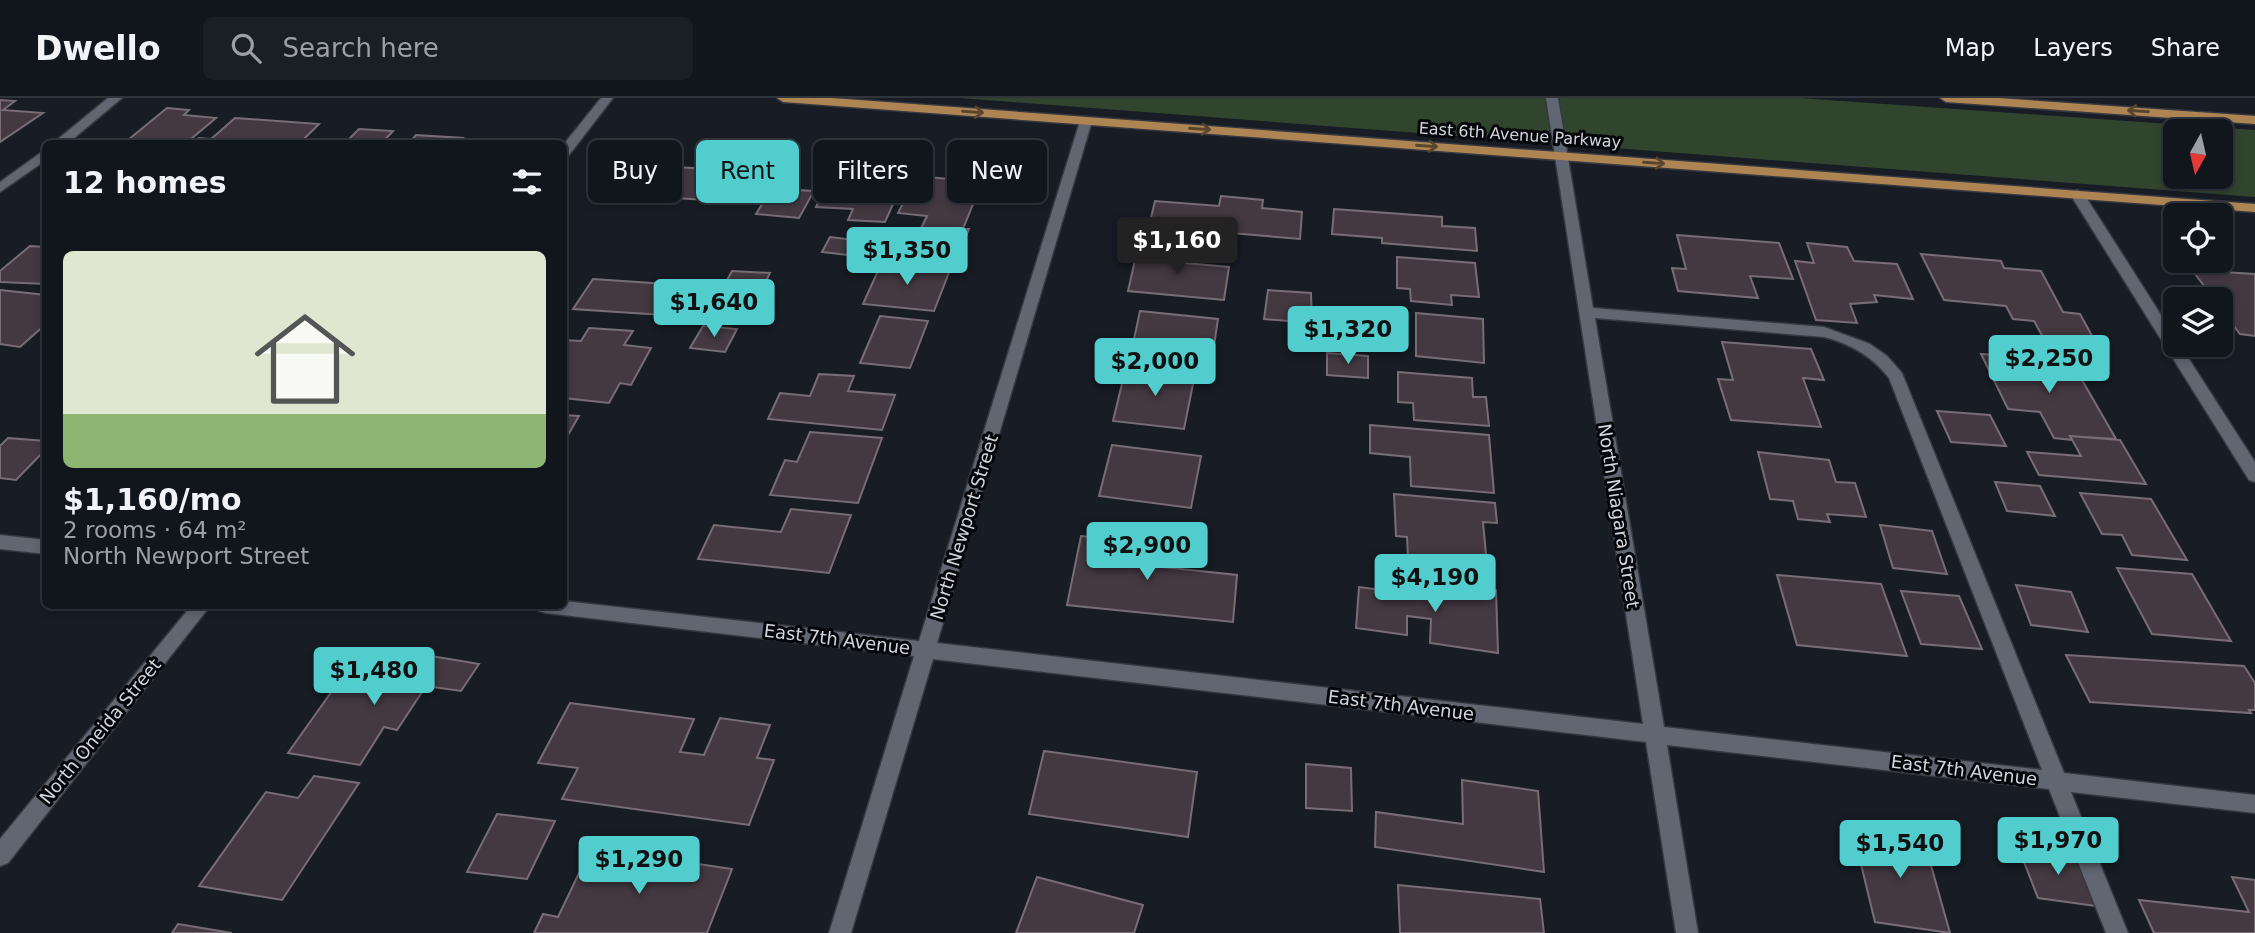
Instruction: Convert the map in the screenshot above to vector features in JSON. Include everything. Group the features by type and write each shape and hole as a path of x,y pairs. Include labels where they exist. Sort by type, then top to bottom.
{"main road":[{"name":"East 6th Avenue Parkway","path":"783,98 2255,208"},
{"path":"1946,98 2014,100 2255,120"}],"street":[{"path":"63,140 116,98"},
{"path":"567,148 607,98"},
{"name":"North Niagara Street","path":"1552,98 1687,933"},
{"name":"North Newport Street","path":"840,933 928,650 1086,121"},
{"path":"0,188 42,156"},
{"path":"2077,194 2255,476"},
{"path":"1586,312 1824,332 1849,338 1871,349 1886,362 1896,377 2117,933"},
{"path":"0,542 42,547"},
{"name":"East 7th Avenue","path":"567,608 2255,804"},
{"name":"North Oneida Street","path":"0,856 199,609"}],"green space":[{"path":"960,98 1799,98 2163,124 2163,189 2233,189 2233,128 2255,130 2255,197"}],"building":[{"path":"0,100 15,101 3,110 43,113 0,142"},
{"path":"167,108 189,110 184,115 216,118 190,140 128,140"},
{"path":"235,118 319,124 303,140 197,140 211,139"},
{"path":"359,129 393,131 385,140 348,140"},
{"path":"416,135 463,138 462,140 412,140"},
{"path":"682,167 696,168 696,199 682,198"},
{"path":"933,177 947,179 947,203 974,203 963,229 969,229 960,250 913,245 927,216 898,213 903,203 933,203"},
{"path":"799,190 813,191 799,218 756,214 763,203 799,203"},
{"path":"1221,196 1263,200 1262,208 1302,212 1300,239 1149,226 1155,201 1219,206"},
{"path":"818,203 894,203 885,222 848,220 853,209 816,207"},
{"path":"1334,209 1442,217 1442,226 1475,228 1477,251 1382,243 1382,238 1332,234"},
{"path":"1677,235 1779,243 1793,279 1750,276 1758,298 1678,291 1672,268 1686,269"},
{"path":"830,237 863,241 856,256 822,252"},
{"path":"1807,243 1847,247 1854,261 1897,264 1913,299 1874,295 1877,302 1850,304 1857,323 1816,320 1795,261 1814,263"},
{"path":"30,246 42,247 42,284 0,282 0,271"},
{"path":"1137,251 1176,254 1174,262 1229,267 1224,300 1128,291"},
{"path":"1921,254 2001,261 2004,268 2041,271 2063,312 2080,314 2096,343 2044,339 2034,321 2013,319 2006,306 1944,300"},
{"path":"1397,257 1475,263 1479,297 1451,295 1452,305 1411,301 1410,289 1397,288"},
{"path":"881,264 950,270 934,311 863,304"},
{"path":"732,271 770,273 757,299 718,296"},
{"path":"2194,273 2255,274 2255,336 2240,334 2233,325 2233,287 2205,287"},
{"path":"593,279 681,285 663,315 573,309"},
{"path":"0,290 42,295 42,328 20,347 0,344"},
{"path":"1268,290 1311,293 1312,323 1264,319"},
{"path":"1140,311 1218,319 1211,366 1130,358"},
{"path":"1416,313 1483,319 1484,363 1416,356"},
{"path":"880,316 928,321 910,368 860,363"},
{"path":"703,326 737,329 725,352 690,348"},
{"path":"589,328 633,331 624,345 651,348 631,385 620,383 609,403 567,398 567,340 581,341"},
{"path":"1722,342 1811,349 1824,380 1803,378 1821,427 1731,420 1718,379 1733,380"},
{"path":"1327,353 1368,356 1368,378 1327,375"},
{"path":"1981,354 2071,361 2116,439 2070,436 2072,440 2054,438 2040,412 2008,409"},
{"path":"1126,367 1195,374 1184,429 1113,421"},
{"path":"1398,372 1472,378 1473,397 1486,397 1489,426 1414,420 1413,403 1398,402"},
{"path":"819,374 854,376 848,391 895,395 882,430 768,419 780,393 810,396"},
{"path":"1937,411 1990,415 2006,446 1951,442"},
{"path":"567,415 579,416 567,437"},
{"path":"1370,425 1489,435 1494,493 1411,486 1410,457 1370,453"},
{"path":"810,432 882,438 858,503 770,495 785,460 797,462"},
{"path":"2070,436 2120,440 2146,484 2039,475 2027,452 2081,456"},
{"path":"8,438 42,441 42,453 16,480 0,478 0,446"},
{"path":"1112,445 1201,456 1191,508 1099,496"},
{"path":"1758,452 1829,460 1836,482 1855,483 1866,517 1827,514 1830,522 1798,519 1793,501 1770,499"},
{"path":"1995,482 2040,486 2055,516 2007,511"},
{"path":"2080,493 2151,499 2187,560 2132,555 2122,535 2102,534"},
{"path":"1394,494 1495,503 1497,523 1483,522 1487,565 1408,558 1407,537 1396,536"},
{"path":"791,509 851,515 829,573 698,559 714,525 781,532"},
{"path":"1880,525 1932,531 1947,574 1893,568"},
{"path":"1081,536 1166,545 1163,567 1237,575 1233,622 1067,605"},
{"path":"2117,568 2192,574 2231,641 2152,634"},
{"path":"1777,575 1881,584 1907,656 1797,645"},
{"path":"1431,581 1496,590 1498,653 1430,643 1431,619 1407,616 1407,635 1356,628 1359,587 1431,596"},
{"path":"2016,585 2071,592 2088,632 2031,625"},
{"path":"1901,591 1959,596 1982,649 1921,644"},
{"path":"419,654 479,664 461,691 426,686 397,730 384,727 360,765 288,753 349,667 405,676"},
{"path":"2066,655 2244,666 2255,683 2255,710 2249,710 2251,713 2090,702"},
{"path":"570,703 694,719 680,752 704,755 720,718 770,725 757,758 774,760 749,825 562,799 578,768 538,763"},
{"path":"1044,751 1197,772 1188,837 1029,814"},
{"path":"1306,764 1351,768 1352,811 1306,808"},
{"path":"314,776 359,783 282,900 199,886 266,792 298,798"},
{"path":"1462,780 1538,791 1544,872 1375,847 1376,812 1463,824"},
{"path":"497,814 555,821 527,879 467,872"},
{"path":"1852,827 1923,837 1950,933 1875,922"},
{"path":"591,848 732,869 707,933 534,933 543,914 558,917"},
{"path":"2019,849 2077,855 2096,906 2038,898"},
{"path":"1037,877 1143,905 1134,933 1016,933"},
{"path":"2232,877 2255,880 2255,933 2154,933 2139,900 2249,912"},
{"path":"1398,885 1540,899 1544,933 1400,933"},
{"path":"178,924 232,933 172,933"}]}
